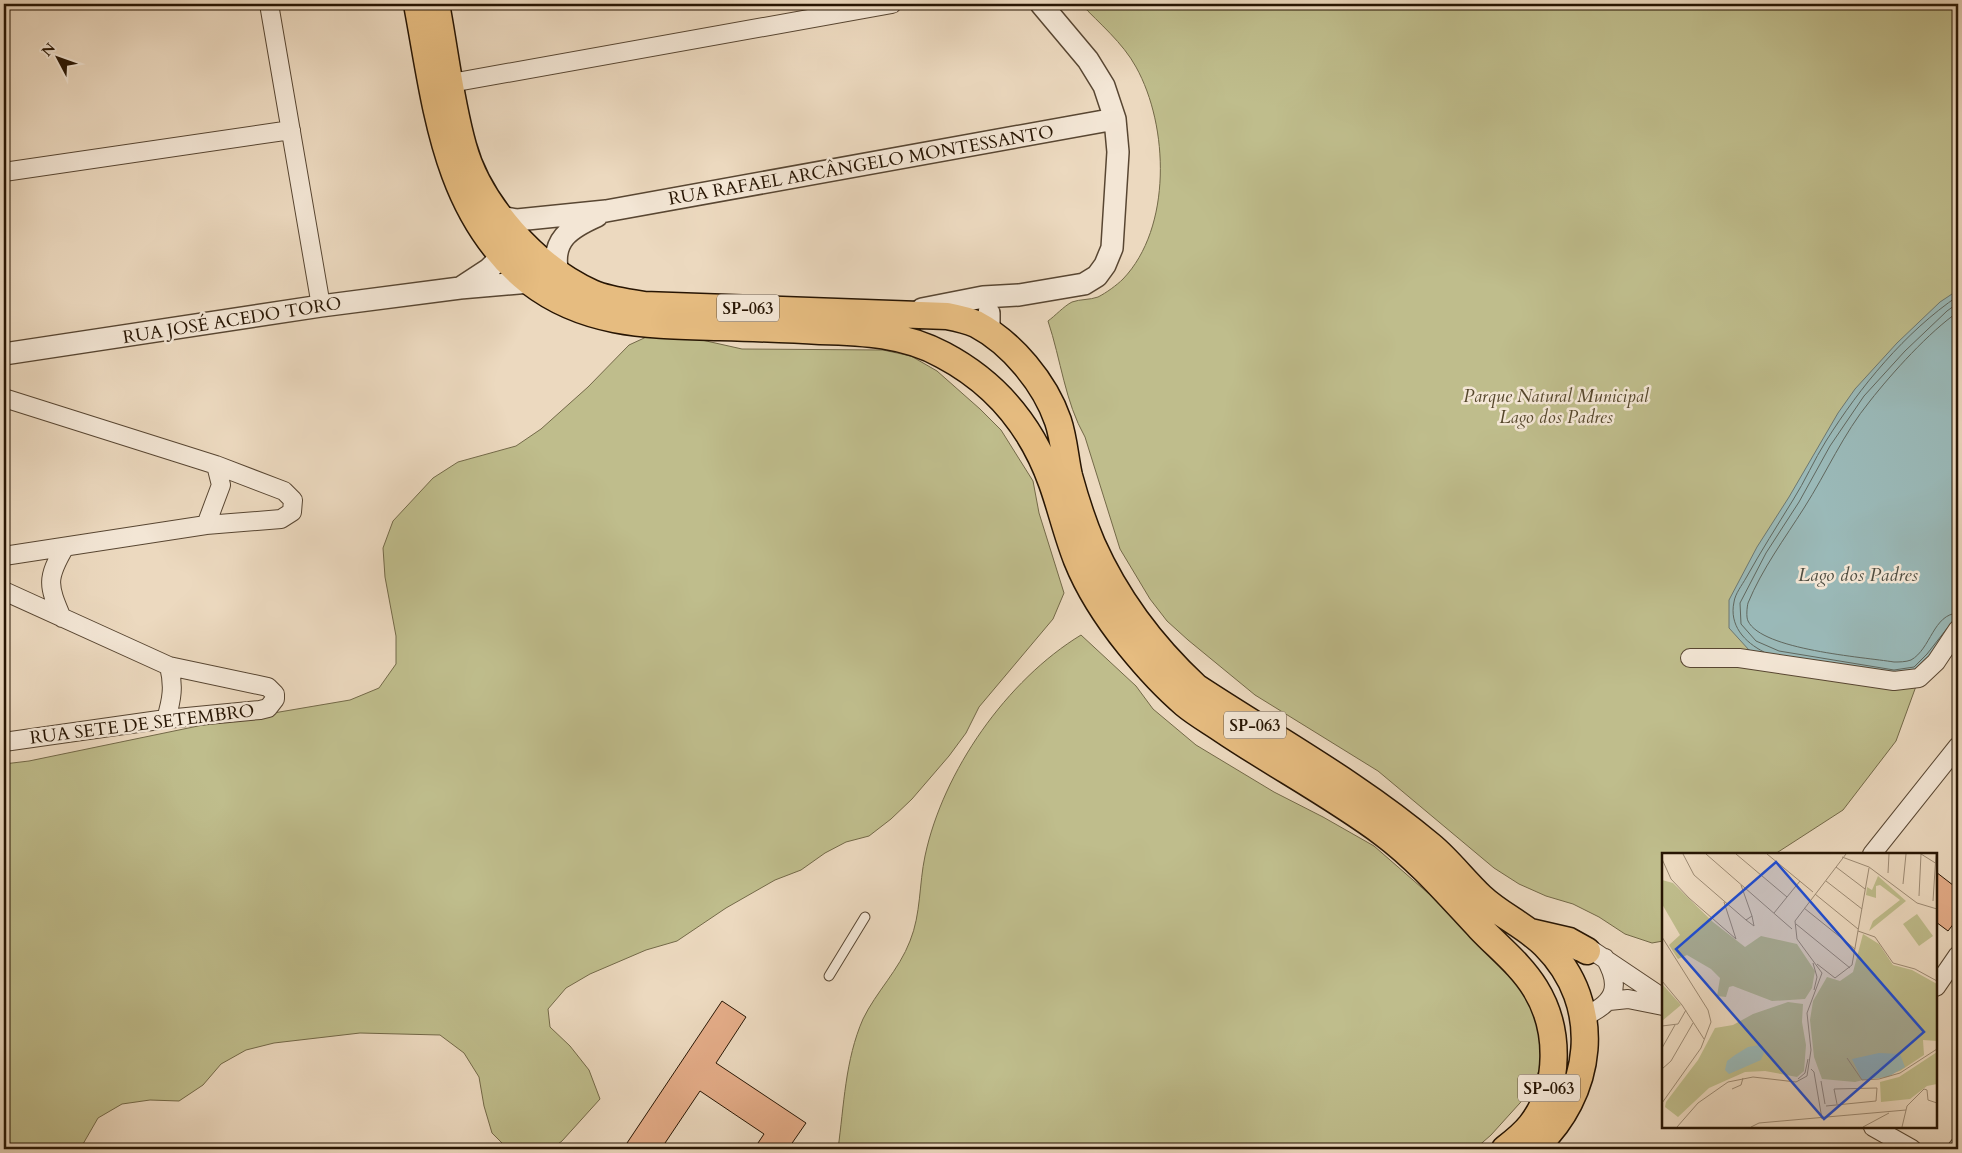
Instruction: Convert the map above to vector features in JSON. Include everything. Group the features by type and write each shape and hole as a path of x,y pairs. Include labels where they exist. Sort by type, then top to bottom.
{"main road":[{"name":"SP-063","path":"417,4 440,131 448,158 467,204 503,255 530,282 548,294 584,312 614,321 651,325 851,332 895,336 927,346 986,382 1021,420 1036,446 1052,481 1078,563 1092,590 1129,646 1156,676 1187,706 1382,833 1423,868 1517,964 1534,985 1547,1012 1553,1041 1553,1070 1548,1090 1530,1128 1505,1149"},
{"name":"SP-063","path":"436,4 468,158 478,183 500,216 529,249 558,274 594,294 644,305 903,313 947,316 988,327 1022,363 1047,395 1058,420 1069,476 1092,544 1118,593 1144,633 1169,662 1196,687 1384,808 1433,847 1483,899 1530,932 1555,956 1572,986 1583,1017 1586,1044 1579,1080 1559,1123 1533,1149"},
{"path":"961,365 964,349 988,327 1002,350 999,369 993,378 986,382"},
{"path":"1530,932 1570,941 1596,954"},
{"path":"1534,985 1540,972 1555,956"},
{"path":"1547,1012 1583,1017"}],"street":[{"path":"269,4 321,306"},
{"path":"451,83 892,4"},
{"path":"903,313 983,298 1019,295 1084,284 1096,276 1105,265 1112,248 1118,152 1115,119 1104,86 1088,60 1041,4"},
{"name":"RUA RAFAEL ARCÂNGELO MONTESSANTO","path":"500,216 517,220 536,220 606,211 1115,119"},
{"path":"4,172 291,130"},
{"name":"RUA RAFAEL ARCÂNGELO MONTESSANTO","path":"558,274 555,260 557,248 565,235 579,224 606,211"},
{"path":"503,255 515,249 529,249"},
{"name":"RUA JOSÉ ACEDO TORO","path":"460,288 489,269 503,255"},
{"name":"RUA JOSÉ ACEDO TORO","path":"4,354 321,306 460,288 530,282"},
{"path":"988,327 1007,300 1019,295"},
{"path":"4,398 216,465 284,491 293,500 292,512 282,519 206,525 4,556"},
{"path":"206,525 221,485 216,465"},
{"path":"62,618 50,590 52,569 65,547"},
{"path":"4,591 169,666 173,682 172,699 166,719"},
{"path":"1690,658 1739,658 1894,681 1919,678 1936,662 1958,629"},
{"name":"RUA SETE DE SETEMBRO","path":"4,742 166,719 260,710 268,708 276,699 275,694 268,687 169,666"},
{"path":"1873,853 1958,746"},
{"path":"1555,956 1573,951 1596,954 1662,997"},
{"path":"1583,1017 1602,1009 1609,1001 1613,992 1614,976 1596,954"},
{"path":"1937,986 1958,955"},
{"path":"1609,1001 1628,1000 1662,1006"},
{"path":"1875,1128 1912,1149"}],"lane":[{"path":"829,976 865,917"}],"green space":[{"name":"Parque Natural Municipal Lago dos Padres","path":"1081,4 1958,4 1958,629 1919,678 1896,741 1843,810 1777,853 1662,853 1662,941 1652,943 1625,934 1599,917 1573,904 1546,896 1519,884 1494,868 1378,771 1255,695 1167,621 1150,599 1120,549 1085,437 1078,424 1068,395 1048,321 1072,302 1098,297 1123,279 1139,258 1150,233 1157,205 1160,176 1155,118 1147,91 1136,67 1131,58"},
{"path":"655,333 684,336 742,349 883,350 911,356 937,371 1001,430 1033,481 1039,513 1064,593 1053,619 979,707 966,733 949,756 912,799 869,836 846,842 825,853 801,870 775,880 726,908 677,941 646,950 590,974 566,988 548,1009 550,1027 570,1046 589,1070 600,1099 562,1141 551,1149 508,1149 492,1133 484,1106 479,1077 464,1053 440,1035 360,1033 274,1043 246,1050 221,1064 203,1085 179,1101 150,1100 122,1104 98,1118 83,1144 83,1149 4,1149 4,764 29,761 203,725 350,700 379,688 396,664 396,636 385,577 383,548 393,521 433,478 458,462 516,446 541,429 588,387 629,345"},
{"path":"1081,635 1136,686 1153,709 1196,745 1274,792 1374,846 1460,921 1501,961 1533,1008 1540,1037 1541,1066 1529,1093 1491,1135 1475,1149 838,1149 852,1051 868,1009 900,962 914,931 925,856 934,824 947,792 982,730 1004,702 1054,654"}],"water":[{"name":"Lago dos Padres","path":"1958,290 1958,629 1919,678 1776,662 1749,650 1729,628 1729,600 1757,547 1789,497 1838,413 1855,389 1897,343 1940,302"}],"building":[{"path":"1937,873 1958,889 1958,918 1948,931 1937,923"},
{"path":"722,1001 746,1017 716,1063 806,1123 788,1149 754,1149 764,1134 700,1091 661,1149 623,1149"}]}
